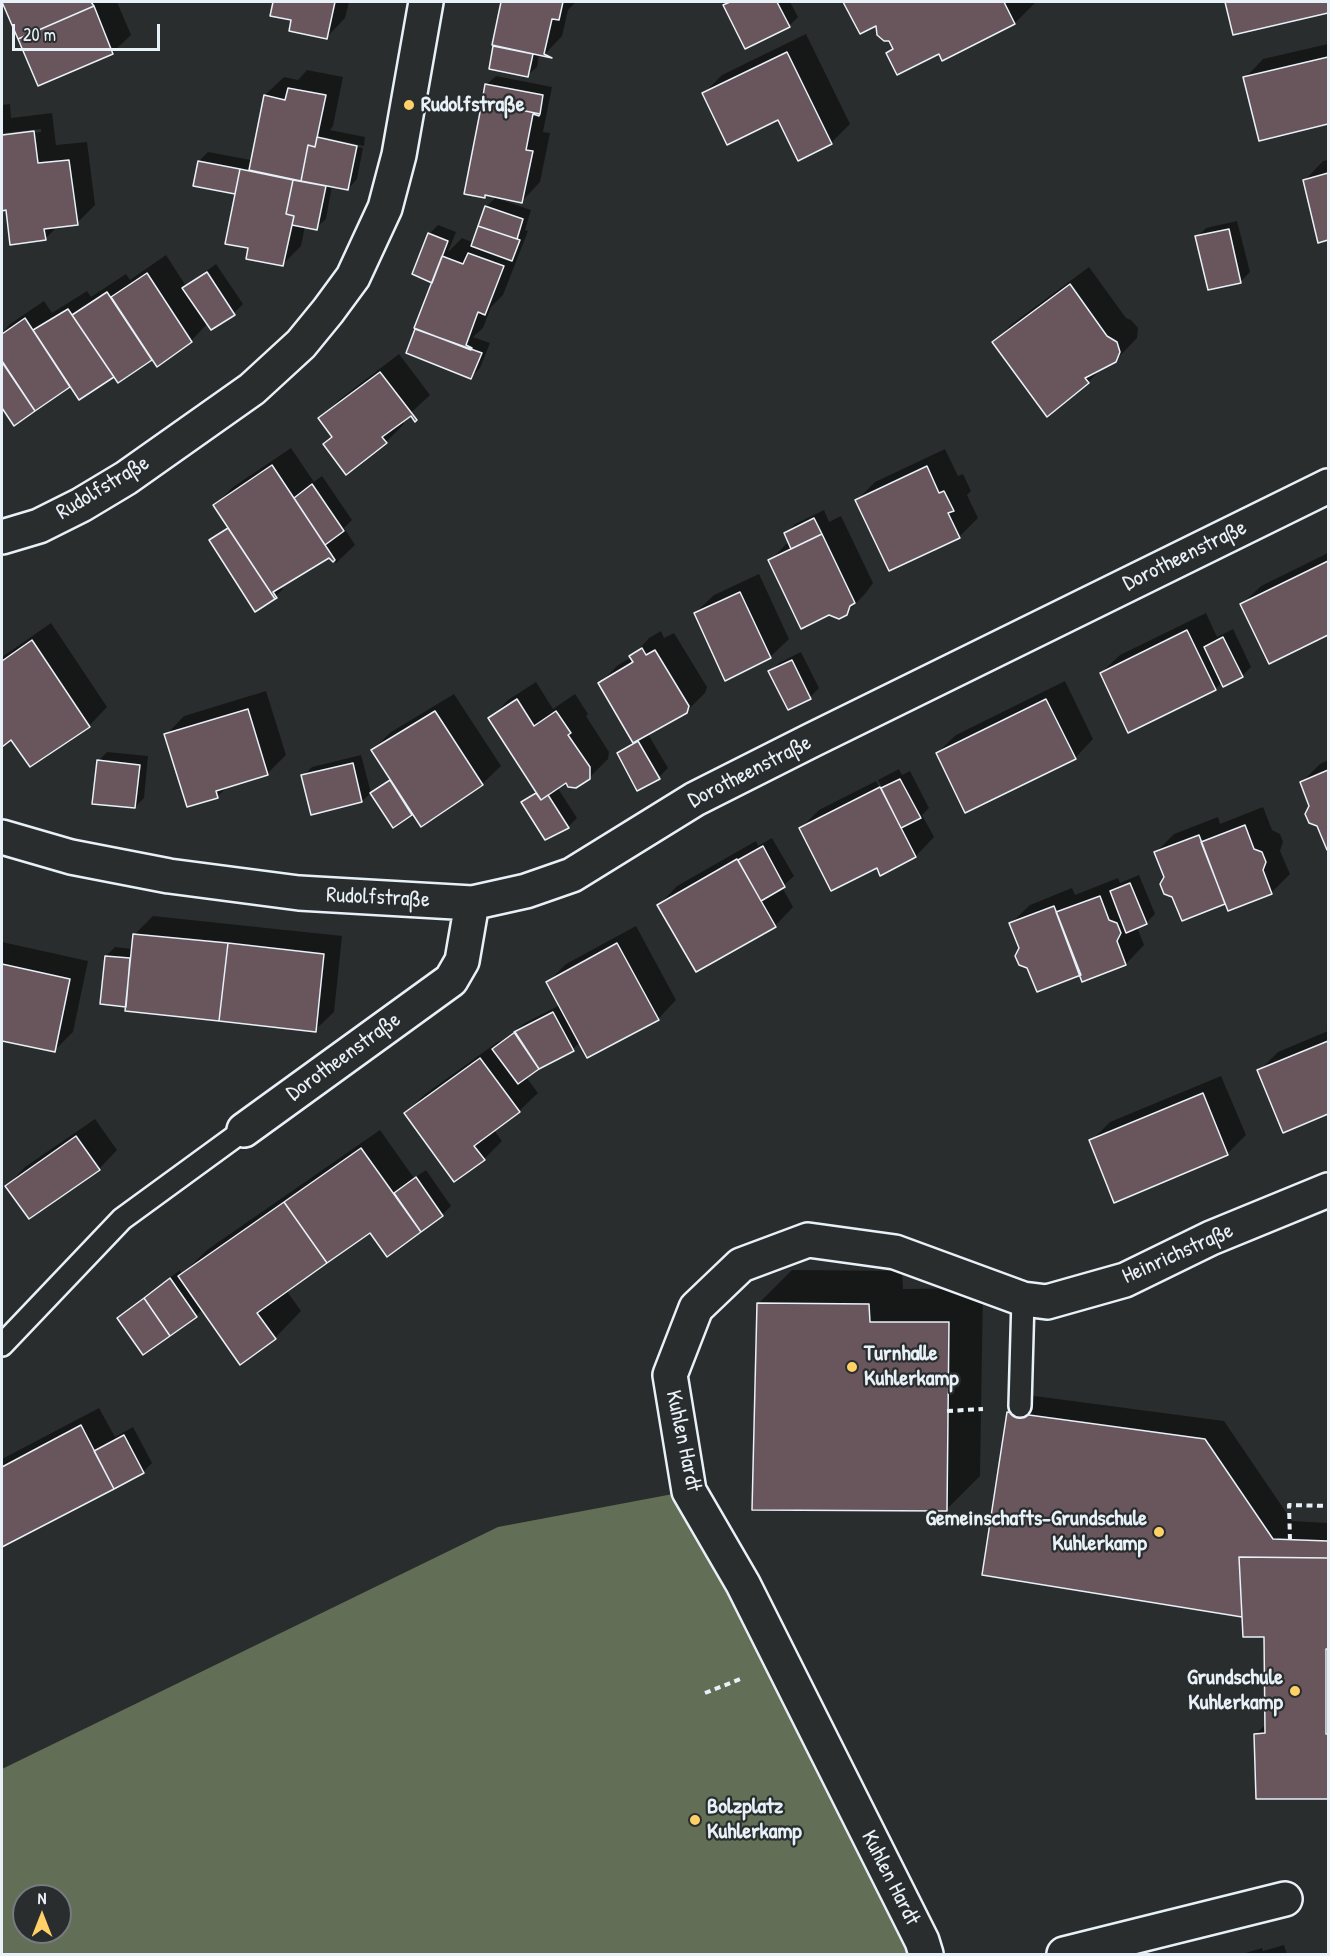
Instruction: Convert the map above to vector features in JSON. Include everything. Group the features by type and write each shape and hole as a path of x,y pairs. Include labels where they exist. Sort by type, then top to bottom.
{"street":[{"name":"Rudolfstraße","path":"2,537 39,526 81,505 126,478 252,389 302,344 352,277 385,207 409,105 426,2"},
{"name":"Dorotheenstraße","path":"244,1130 451,980 462,961 472,903 526,891 572,875 695,799 1329,486"},
{"name":"Rudolfstraße","path":"2,837 71,857 169,876 299,893 472,903"},
{"name":"Heinrichstraße","path":"1023,1299 1047,1302 1125,1280 1210,1238 1329,1190"},
{"name":"Kuhlen Hardt","path":"926,1954 922,1941 748,1594 689,1491 670,1375 696,1308 741,1265 808,1240 895,1252 1023,1299"},
{"path":"1064,1954 1285,1899"}],"lane":[{"path":"2,1345 122,1219 244,1130"},
{"path":"1020,1406 1023,1299"}],"path":[{"path":"1290,1540 1289,1505 1329,1506"}],"green space":[{"path":"689,1491 926,1954 2,1954 2,1769 498,1527"}],"building":[{"path":"2,2 91,2 94,6 18,39"},
{"path":"273,2 335,2 327,39 289,31 291,20 270,16"},
{"path":"501,2 563,2 559,20 552,19 544,54 552,58 492,45"},
{"path":"730,2 777,2 790,27 745,49 723,5"},
{"path":"843,2 1004,2 1015,24 942,61 939,54 897,75 886,53 893,49 889,41 884,41 877,35 876,26 860,34"},
{"path":"1225,2 1328,2 1328,13 1233,35"},
{"path":"94,6 113,54 38,86 18,39"},
{"path":"493,46 533,54 528,77 489,69"},
{"path":"787,52 832,144 798,161 778,120 727,145 702,93"},
{"path":"1328,57 1328,124 1259,141 1243,77"},
{"path":"485,84 543,95 540,114 482,102"},
{"path":"288,88 326,95 315,147 308,145 301,181 249,170 264,95 285,100"},
{"path":"482,102 540,114 539,116 533,114 526,150 533,151 522,203 485,195 485,198 464,194"},
{"path":"34,131 38,163 69,160 78,225 44,229 46,240 10,245 6,210 2,211 2,135"},
{"path":"317,137 357,146 348,190 301,181 308,145 315,147"},
{"path":"198,161 240,169 235,194 193,186"},
{"path":"240,169 293,180 286,214 294,216 283,266 246,259 248,248 225,244"},
{"path":"1328,173 1328,240 1318,243 1303,180"},
{"path":"293,180 326,186 317,230 292,225 294,216 286,214"},
{"path":"485,206 523,219 517,239 478,226"},
{"path":"478,226 520,240 512,261 471,246"},
{"path":"1229,229 1241,283 1208,290 1195,236"},
{"path":"428,233 448,241 432,283 412,274"},
{"path":"468,253 504,266 485,315 478,312 466,345 472,348 471,350 414,328 442,256 463,264"},
{"path":"207,272 235,315 211,330 182,288"},
{"path":"147,273 192,342 157,367 111,297"},
{"path":"1070,284 1107,336 1117,342 1120,352 1116,362 1085,378 1089,383 1047,417 992,342"},
{"path":"107,292 152,360 118,383 72,315"},
{"path":"68,309 114,377 79,400 33,330"},
{"path":"25,318 70,387 35,411 2,361 2,334"},
{"path":"415,329 482,353 471,379 406,353"},
{"path":"2,362 35,411 14,426 2,408"},
{"path":"380,372 417,420 415,422 411,416 382,437 387,443 346,475 323,444 332,437 318,418"},
{"path":"272,465 335,560 333,562 329,558 273,592 277,598 275,599 213,505"},
{"path":"927,466 939,493 944,491 954,511 948,513 960,538 889,571 855,500"},
{"path":"312,484 344,531 325,545 294,498"},
{"path":"814,518 822,534 791,549 784,533"},
{"path":"228,528 275,599 255,612 209,540"},
{"path":"822,534 855,603 850,606 847,615 839,619 829,615 801,629 768,560"},
{"path":"1328,561 1328,635 1269,664 1240,604"},
{"path":"740,592 771,658 725,681 694,613"},
{"path":"1187,630 1216,690 1128,733 1100,673"},
{"path":"1223,637 1243,677 1223,687 1204,647"},
{"path":"32,640 90,727 30,767 11,740 2,747 2,661"},
{"path":"642,648 646,655 655,650 689,706 687,713 633,743 598,683 633,662 629,656"},
{"path":"792,660 811,699 788,710 768,671"},
{"path":"517,699 534,726 556,711 571,733 568,735 590,767 590,779 576,788 568,787 566,783 541,800 488,718"},
{"path":"1046,699 1076,759 965,813 936,753"},
{"path":"248,709 268,775 216,791 218,798 187,807 164,734"},
{"path":"435,711 483,785 421,827 371,750"},
{"path":"638,741 660,779 637,791 617,753"},
{"path":"97,760 140,765 135,808 92,804"},
{"path":"353,763 362,802 311,815 301,775"},
{"path":"1328,770 1327,850 1317,826 1309,823 1305,814 1309,806 1300,782"},
{"path":"900,779 921,818 901,828 881,788"},
{"path":"390,780 412,815 393,828 370,793"},
{"path":"880,787 916,857 880,876 877,868 831,891 799,828"},
{"path":"536,793 541,800 548,795 569,828 545,840 521,802"},
{"path":"1245,825 1254,849 1262,852 1266,862 1263,870 1272,894 1228,911 1201,842"},
{"path":"1199,835 1225,904 1182,921 1172,897 1164,894 1160,884 1164,877 1154,852"},
{"path":"763,846 785,887 761,901 738,860"},
{"path":"737,859 776,927 696,972 657,905"},
{"path":"1130,883 1147,924 1126,933 1110,891"},
{"path":"1100,896 1109,920 1117,923 1121,933 1117,941 1126,965 1082,982 1056,912"},
{"path":"1054,906 1081,975 1037,992 1027,968 1019,965 1015,956 1019,948 1009,923"},
{"path":"133,934 228,943 219,1021 125,1011"},
{"path":"228,943 324,954 316,1032 219,1021"},
{"path":"617,943 659,1020 587,1058 546,982"},
{"path":"105,956 130,958 126,1007 100,1004"},
{"path":"2,964 70,979 55,1052 2,1041"},
{"path":"553,1012 574,1051 539,1069 514,1032"},
{"path":"515,1032 539,1069 518,1084 492,1049"},
{"path":"1328,1041 1328,1114 1283,1133 1257,1070"},
{"path":"480,1058 520,1112 474,1146 485,1160 454,1182 404,1113"},
{"path":"1203,1093 1228,1155 1114,1203 1089,1140"},
{"path":"76,1136 100,1170 29,1219 5,1186"},
{"path":"361,1148 421,1232 387,1257 370,1233 327,1263 284,1202"},
{"path":"416,1177 443,1216 421,1232 394,1193"},
{"path":"284,1202 327,1263 257,1313 276,1339 240,1365 178,1276"},
{"path":"170,1278 197,1317 170,1336 144,1298"},
{"path":"144,1298 170,1336 143,1355 117,1318"},
{"name":"Turnhalle Kuhlerkamp","path":"757,1303 869,1304 870,1322 949,1322 947,1511 752,1510"},
{"path":"1007,1412 1205,1439 1273,1539 1328,1541 1328,1558 1239,1557 1242,1617 982,1575"},
{"path":"81,1425 114,1489 2,1547 2,1467"},
{"path":"124,1435 144,1473 114,1489 94,1451"},
{"name":"Grundschule Kuhlerkamp","path":"1239,1557 1328,1558 1326,1734 1328,1734 1328,1799 1256,1799 1254,1734 1265,1733 1264,1637 1243,1637"}],"place":[{"name":"Rudolfstraße","path":"409,105"},
{"name":"Turnhalle Kuhlerkamp","path":"852,1367"},
{"name":"Gemeinschafts-Grundschule Kuhlerkamp","path":"1159,1532"},
{"name":"Grundschule Kuhlerkamp","path":"1295,1691"},
{"name":"Bolzplatz Kuhlerkamp","path":"695,1820"}]}
